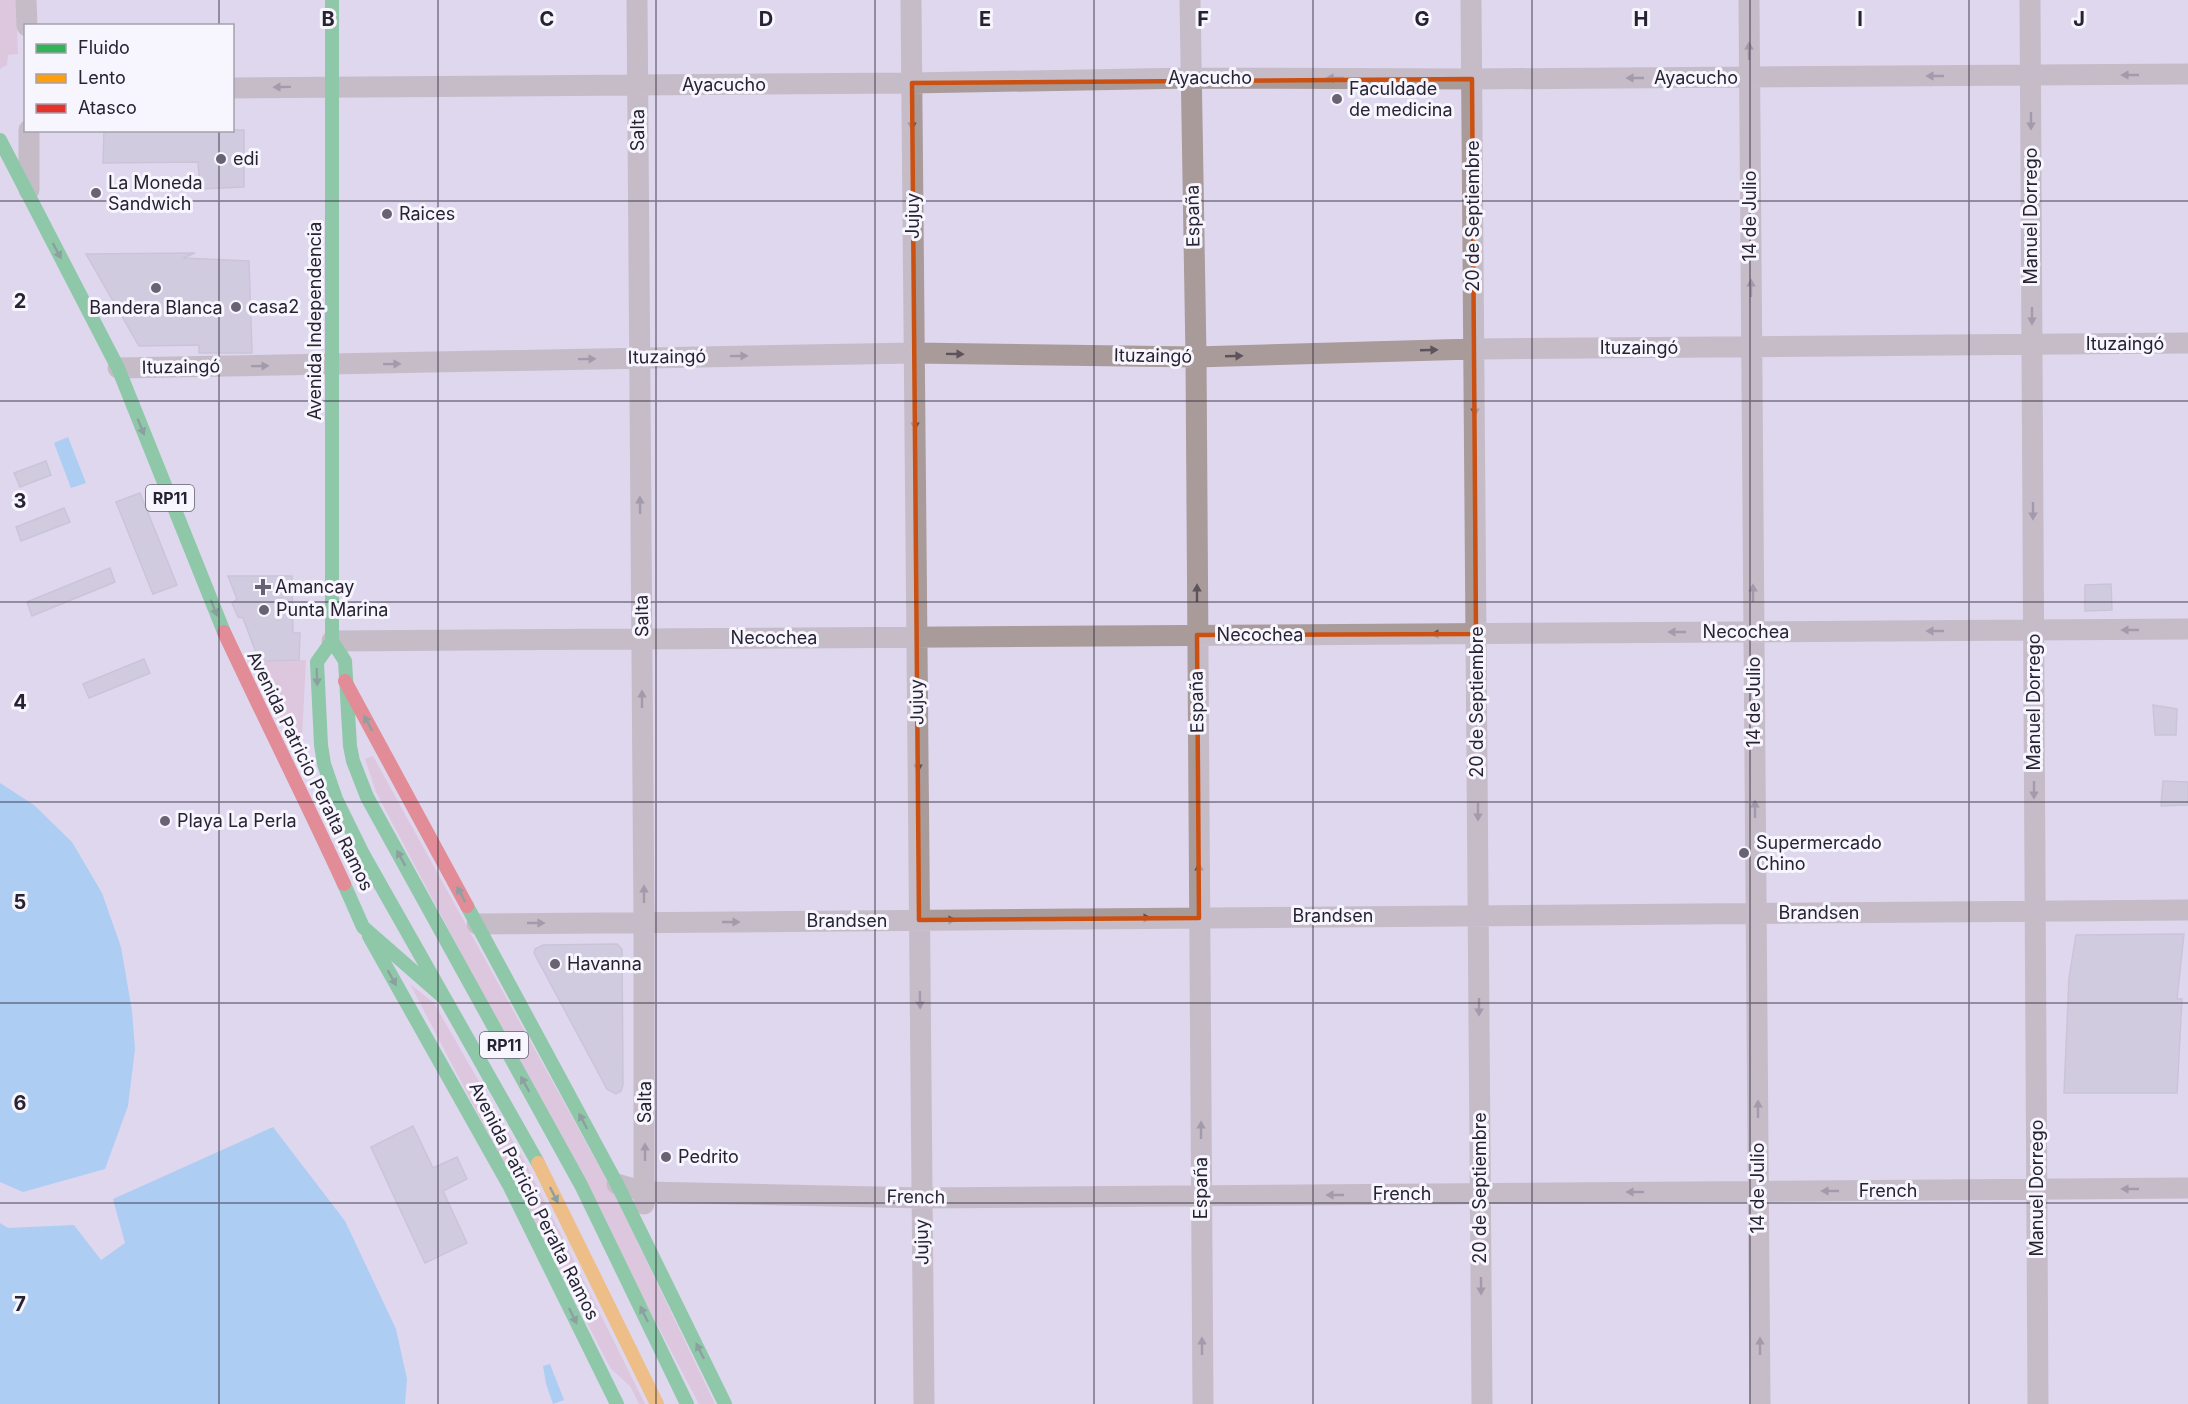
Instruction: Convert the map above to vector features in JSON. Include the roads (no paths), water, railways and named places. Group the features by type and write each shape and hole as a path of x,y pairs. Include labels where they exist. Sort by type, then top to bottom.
{"main road":[{"name":"Avenida Independencia","path":"332,0 334,365 332,641"},
{"name":"Avenida Patricio Peralta Ramos","path":"0,140 117,368 219,622 267,725 305,798 363,927 509,1185 617,1404"},
{"name":"Avenida Patricio Peralta Ramos","path":"332,641 317,662 319,718 324,764 336,799 363,854 540,1166 657,1404"},
{"name":"RP11","path":"332,641 345,662 352,753 367,796 581,1185 687,1404"},
{"path":"345,680 617,1184 725,1404"},
{"path":"305,798 319,718"},
{"path":"363,927 443,997"}],"street":[{"path":"26,0 27,24"},
{"name":"Salta","path":"637,0 645,1192 641,1232"},
{"name":"Jujuy","path":"911,0 924,1404"},
{"name":"España","path":"1190,0 1196,357 1203,1404"},
{"name":"20 de Septiembre","path":"1471,0 1482,1404"},
{"name":"14 de Julio","path":"1749,0 1760,1404"},
{"name":"Manuel Dorrego","path":"2030,0 2038,1404"},
{"name":"Ayacucho","path":"234,88 638,86 1191,78 1472,79 2188,74"},
{"path":"29,132 30,200"},
{"name":"Ituzaingó","path":"117,368 914,353 1196,357 1474,349 2188,343"},
{"name":"Necochea","path":"332,641 2188,629"},
{"name":"Brandsen","path":"477,924 2188,910"},
{"name":"French","path":"617,1184 645,1192 922,1198 2188,1188"}],"water":[{"path":"68,437 86,483 71,488 54,443"},
{"path":"0,783 34,805 72,842 102,893 121,947 132,1011 135,1049 128,1106 105,1169 23,1192 0,1182"},
{"path":"273,1127 345,1221 396,1329 407,1379 405,1404 0,1404 0,1223 8,1228 74,1225 101,1260 125,1243 113,1199"},
{"path":"550,1364 564,1400 553,1404 543,1366"}],"place":[{"name":"Faculdade de medicina","path":"1337,99"},
{"name":"edi","path":"221,159"},
{"name":"La Moneda Sandwich","path":"96,193"},
{"name":"Raices","path":"387,214"},
{"name":"Bandera Blanca","path":"156,288"},
{"name":"casa2","path":"236,307"},
{"name":"Amancay","path":"263,587"},
{"name":"Punta Marina","path":"264,610"},
{"name":"Playa La Perla","path":"165,821"},
{"name":"Supermercado Chino","path":"1744,853"},
{"name":"Havanna","path":"555,964"},
{"name":"Pedrito","path":"666,1157"}]}
